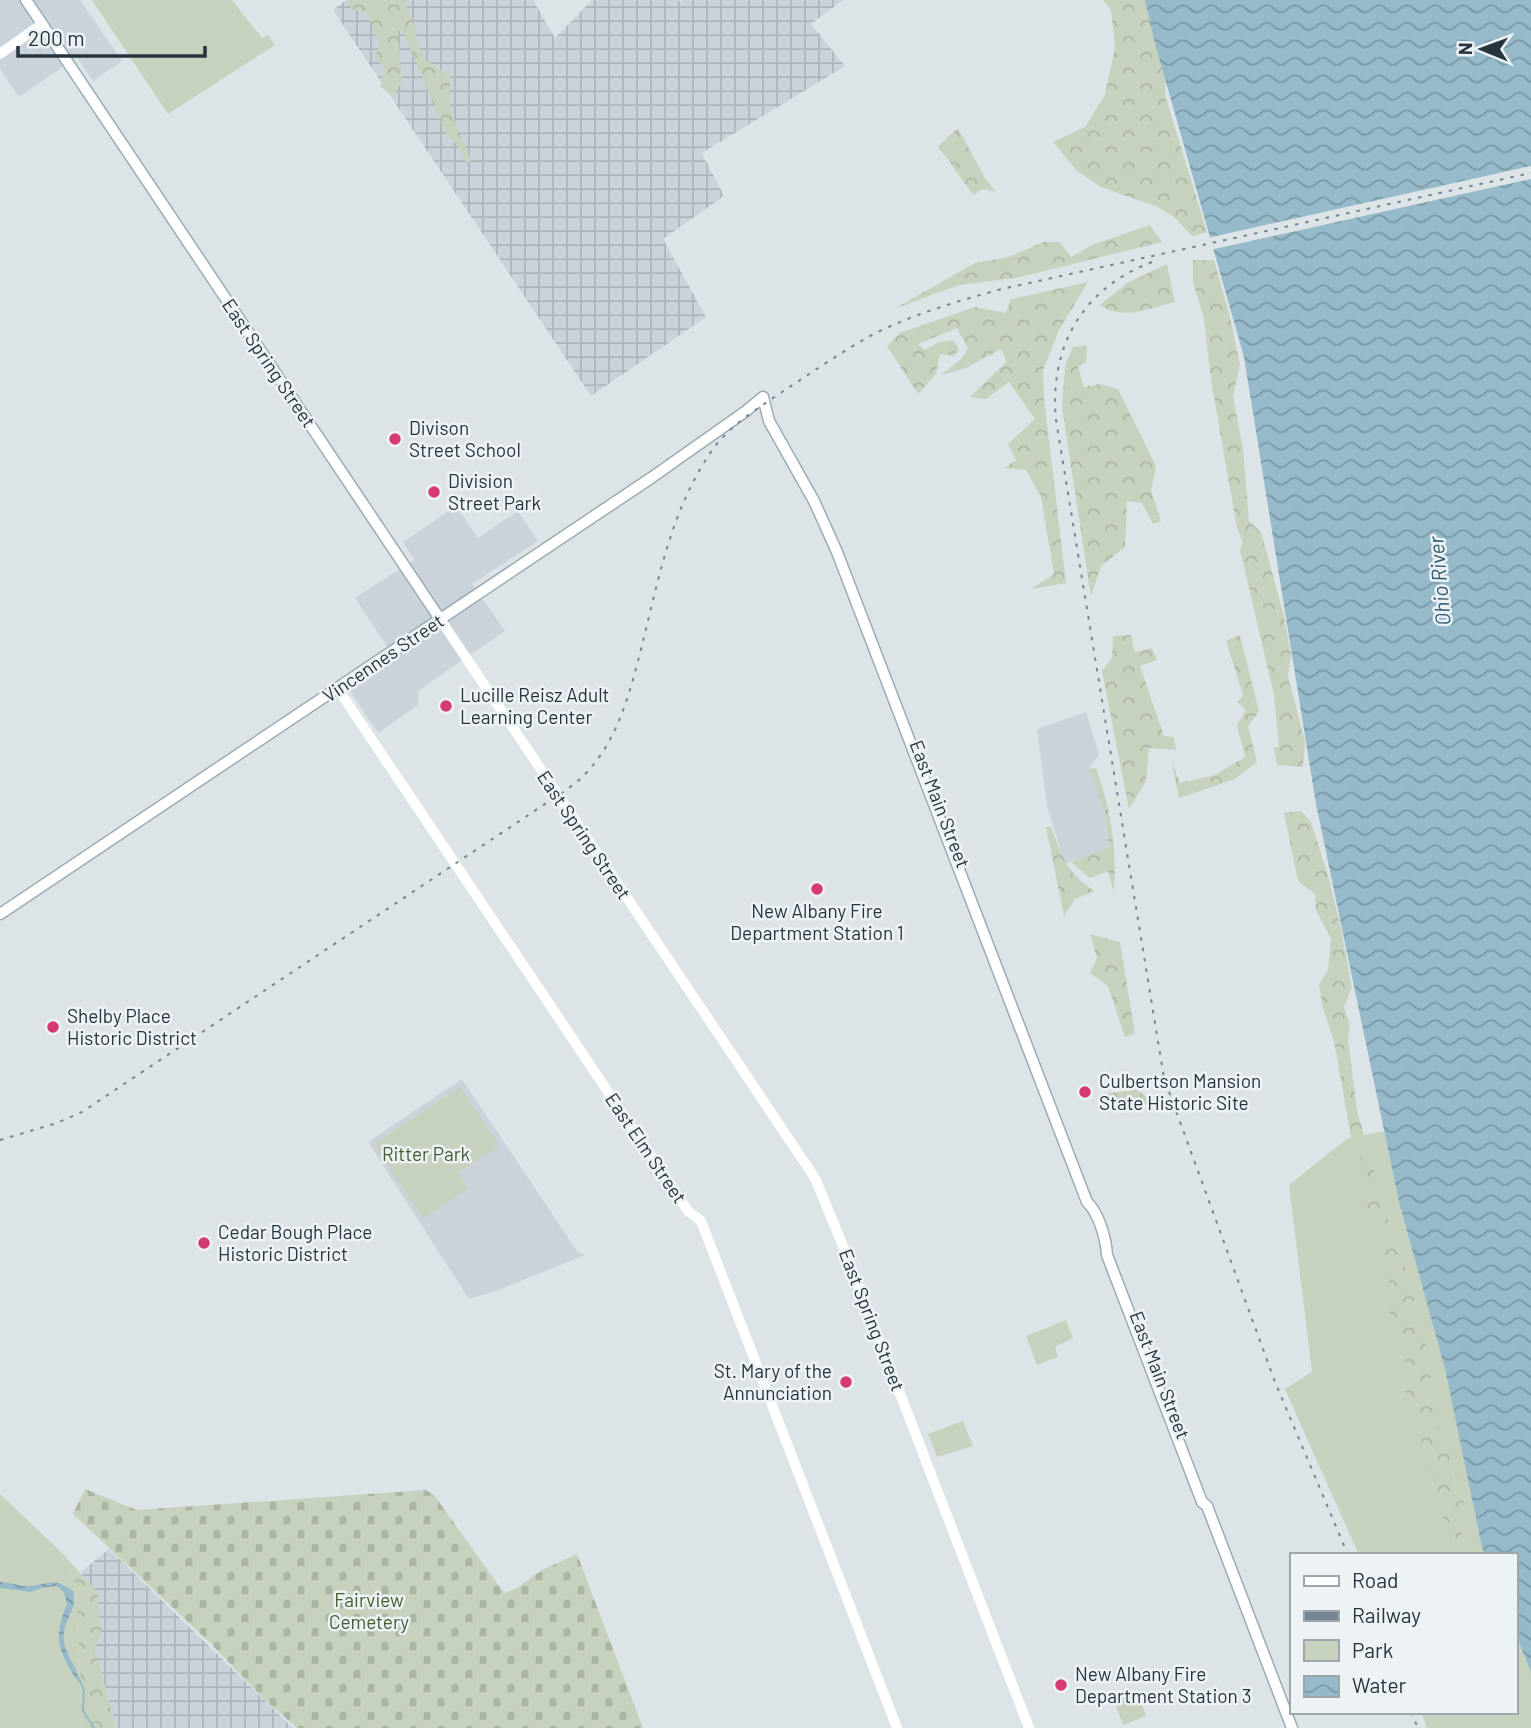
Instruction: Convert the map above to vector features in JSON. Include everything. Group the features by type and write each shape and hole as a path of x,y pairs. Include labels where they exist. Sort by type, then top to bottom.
{"main road":[{"name":"East Spring Street","path":"26,0 815,1178 1029,1728"},
{"path":"0,54 42,24"},
{"name":"Vincennes Street","path":"0,914 692,450 763,397"},
{"name":"East Main Street","path":"763,397 767,409 820,499 843,550 1093,1200 1092,1207 1107,1245 1107,1255 1292,1728"},
{"name":"East Elm Street","path":"338,689 688,1211 701,1221 897,1728"}],"shaded area":[{"path":"0,0 80,0 122,61 93,81 77,57 19,97 0,69"},
{"path":"346,0 533,0 555,38 592,0 843,0 811,24 845,66 702,153 724,196 663,239 706,317 591,396 333,10"},
{"path":"456,506 478,538 518,511 538,541 472,584 505,631 419,690 418,705 378,733 350,691 396,660 355,598 414,560 403,542"},
{"path":"1086,712 1099,754 1089,769 1105,814 1109,847 1065,864 1047,807 1037,729"},
{"path":"462,1079 577,1251 585,1255 499,1290 469,1299 368,1142"},
{"path":"109,1549 293,1728 116,1728 95,1648 101,1634 81,1572"}],"green space":[{"path":"92,0 232,0 262,38 268,35 275,45 168,114"},
{"path":"348,0 408,0 406,5 425,60 450,76 450,109 471,161 467,163 457,145 445,132 405,36 398,30 402,83 392,95 381,87 383,66 375,56 380,45 367,13 351,9"},
{"path":"1103,0 1165,0 1169,15 1165,95 1207,232 1192,236 1175,218 1158,207 1101,187 1077,171 1053,142 1085,127 1105,95 1115,47 1111,10"},
{"path":"958,128 985,178 996,192 983,189 973,195 938,146"},
{"path":"1150,225 1162,242 1016,278 959,285 894,309 975,263 1009,257 1043,242 1060,242 1071,257 1092,245"},
{"path":"1193,260 1214,260 1230,317 1240,365 1233,396 1243,449 1249,521 1261,532 1284,616 1291,655 1288,677 1305,741 1303,767 1277,765 1274,748 1279,747 1274,695 1240,550 1243,543 1237,528 1211,380 1204,319 1193,282"},
{"path":"1167,264 1175,302 1127,313 1109,310 1100,305 1127,283"},
{"path":"1088,282 1059,330 1043,370 1066,583 1031,589 1054,574 1041,497 1026,470 1004,468 1016,460 1008,444 1035,419 1009,382 986,399 970,397 1007,361 1001,349 966,368 941,375 961,359 968,349 957,328 918,344 925,350 939,342 953,340 959,349 954,356 940,354 936,374 918,394 887,346 900,333 975,307 1006,313 1011,299"},
{"path":"1087,345 1086,362 1078,367 1084,387 1100,384 1118,389 1156,466 1151,490 1161,521 1153,524 1142,503 1127,501 1125,547 1101,566 1091,597 1062,407 1065,366 1073,347"},
{"path":"1131,635 1135,652 1152,648 1157,660 1140,666 1164,736 1174,737 1176,750 1149,748 1146,781 1129,809 1102,671 1112,658 1113,636"},
{"path":"1240,635 1259,711 1248,726 1257,762 1235,779 1179,798 1171,760 1180,783 1215,775 1245,757 1237,725 1246,710 1238,702 1243,695 1226,641"},
{"path":"1096,768 1112,829 1114,892 1108,871 1090,878 1071,862 1109,847 1105,814 1089,769"},
{"path":"1301,811 1311,822 1329,879 1352,987 1344,1007 1350,1024 1348,1039 1357,1111 1391,1232 1417,1298 1410,1305 1435,1367 1426,1389 1464,1497 1462,1553 1451,1553 1436,1487 1406,1392 1408,1371 1387,1304 1389,1279 1379,1233 1364,1212 1367,1207 1364,1194 1370,1179 1362,1168 1360,1153 1353,1148 1334,1041 1322,1005 1319,984 1328,970 1331,939 1316,910 1315,894 1298,881 1284,813"},
{"path":"1046,827 1051,827 1071,871 1095,891 1075,899 1064,916"},
{"path":"1090,934 1120,942 1135,1034 1125,1037 1108,986 1090,973 1097,958"},
{"name":"Ritter Park","path":"460,1087 499,1146 458,1173 468,1189 423,1218 374,1144"},
{"path":"1137,1089 1153,1103 1107,1108 1106,1094"},
{"path":"1384,1131 1399,1202 1445,1369 1485,1553 1358,1553 1285,1389 1312,1372 1289,1185 1348,1138"},
{"path":"1066,1320 1073,1338 1055,1347 1058,1357 1037,1365 1026,1336"},
{"path":"963,1421 973,1446 937,1457 928,1434"},
{"name":"Fairview Cemetery","path":"85,1489 137,1510 426,1490 434,1495 504,1593 517,1588 542,1570 577,1554 643,1728 297,1728 73,1514"},
{"path":"0,1494 61,1552 76,1586 82,1728 0,1728"},
{"path":"61,1552 98,1596 101,1634 95,1649 116,1728 82,1728 76,1586"},
{"path":"1517,1637 1531,1673 1531,1728 1427,1728 1422,1714 1517,1714"},
{"path":"1137,1691 1146,1716 1123,1725 1114,1700"}],"water":[{"name":"Ohio River","path":"1145,0 1531,0 1531,1673 1517,1637 1517,1553 1484,1553 1482,1547 1445,1369 1399,1202 1316,804 1244,357"},
{"path":"0,1582 26,1586 52,1582 73,1591 73,1605 65,1626 64,1640 79,1683 62,1654 60,1645 60,1627 67,1604 64,1592 56,1586 31,1592 0,1588"}],"pier":[{"path":"1531,166 1531,179 1210,250 1207,238"}],"waterway":[{"path":"79,1678 84,1691 83,1711 94,1728"}],"railway":[{"path":"0,1140 57,1123 82,1112 566,790 583,776 597,760 618,722 633,680 668,545 684,500 707,458 722,438 741,421 838,355 903,321 1002,289 1531,173"},
{"path":"1152,262 1107,287 1089,304 1076,323 1065,344 1058,368 1056,420 1164,1078 1275,1382 1347,1553"},
{"path":"1412,1714 1418,1728"}],"place":[{"name":"Divison Street School","path":"395,439"},
{"name":"Division Street Park","path":"434,492"},
{"name":"Lucille Reisz Adult Learning Center","path":"446,706"},
{"name":"New Albany Fire Department Station 1","path":"817,889"},
{"name":"Shelby Place Historic District","path":"53,1027"},
{"name":"Culbertson Mansion State Historic Site","path":"1085,1092"},
{"name":"Cedar Bough Place Historic District","path":"204,1243"},
{"name":"St. Mary of the Annunciation","path":"846,1382"},
{"name":"New Albany Fire Department Station 3","path":"1061,1685"}]}
